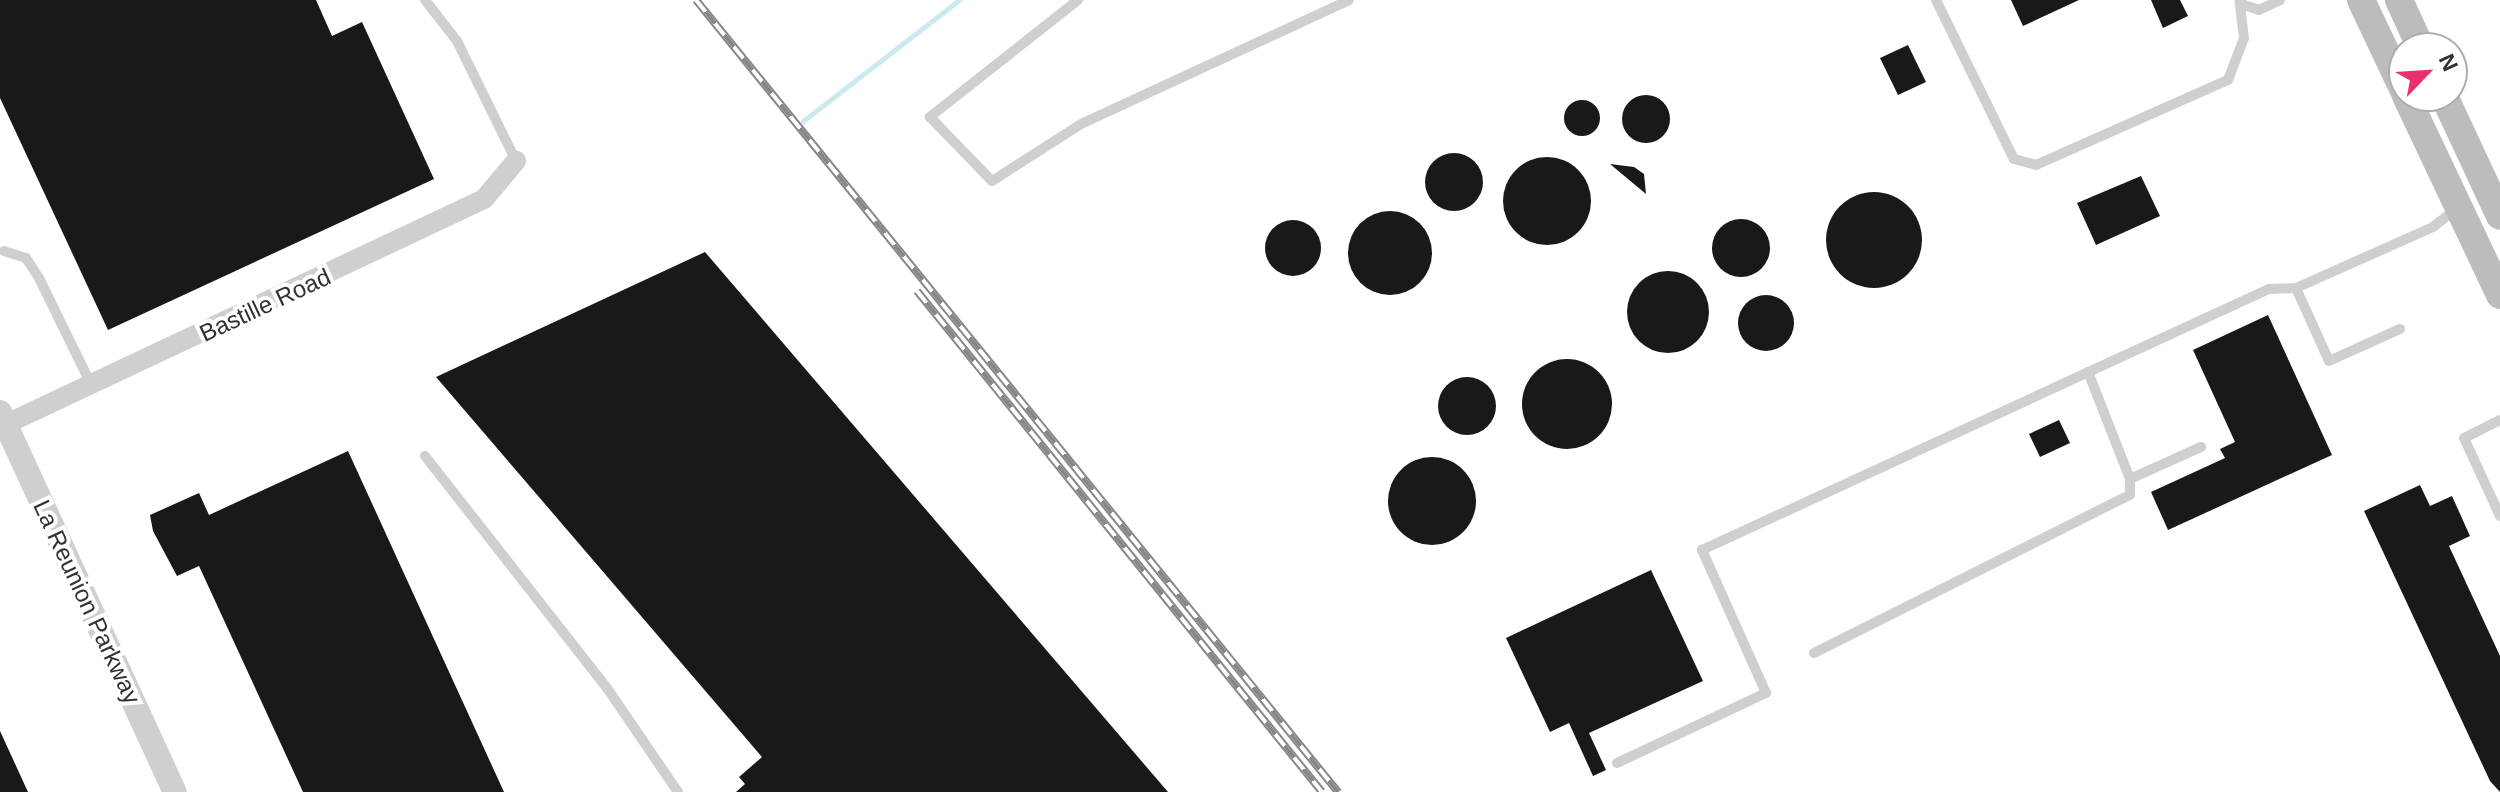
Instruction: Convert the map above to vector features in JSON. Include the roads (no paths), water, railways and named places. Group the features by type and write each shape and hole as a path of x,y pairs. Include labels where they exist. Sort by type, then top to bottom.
{"main road":[{"path":"2361,0 2388,57"},
{"path":"2399,0 2414,32"},
{"path":"2414,112 2500,295"},
{"path":"2452,112 2496,199 2459,207"}],"street":[{"name":"Bastille Road","path":"2,421 91,384 484,199 516,161"},
{"name":"La Reunion Parkway","path":"2,421 175,792"}],"lane":[{"path":"425,0 457,41 516,161"},
{"path":"1078,0 930,117 992,181 1081,124 1349,0"},
{"path":"1936,0 2014,159 2036,165 2228,80 2244,38 2240,1"},
{"path":"2240,1 2259,10 2280,0"},
{"path":"1617,763 1766,693 1702,550 2269,289 2296,288 2433,227 2459,207"},
{"path":"1,248 26,258 33,268 91,384"},
{"path":"2296,288 2329,361 2400,329"},
{"path":"1814,653 2120,505 2130,495 2130,479 2088,372"},
{"path":"2500,420 2464,438 2500,516"},
{"path":"2130,479 2201,447"},
{"path":"425,456 607,688 678,792"}],"waterway":[{"path":"803,121 959,0"}],"railway":[{"path":"696,0 1338,792"},
{"path":"917,291 1322,792"}]}
